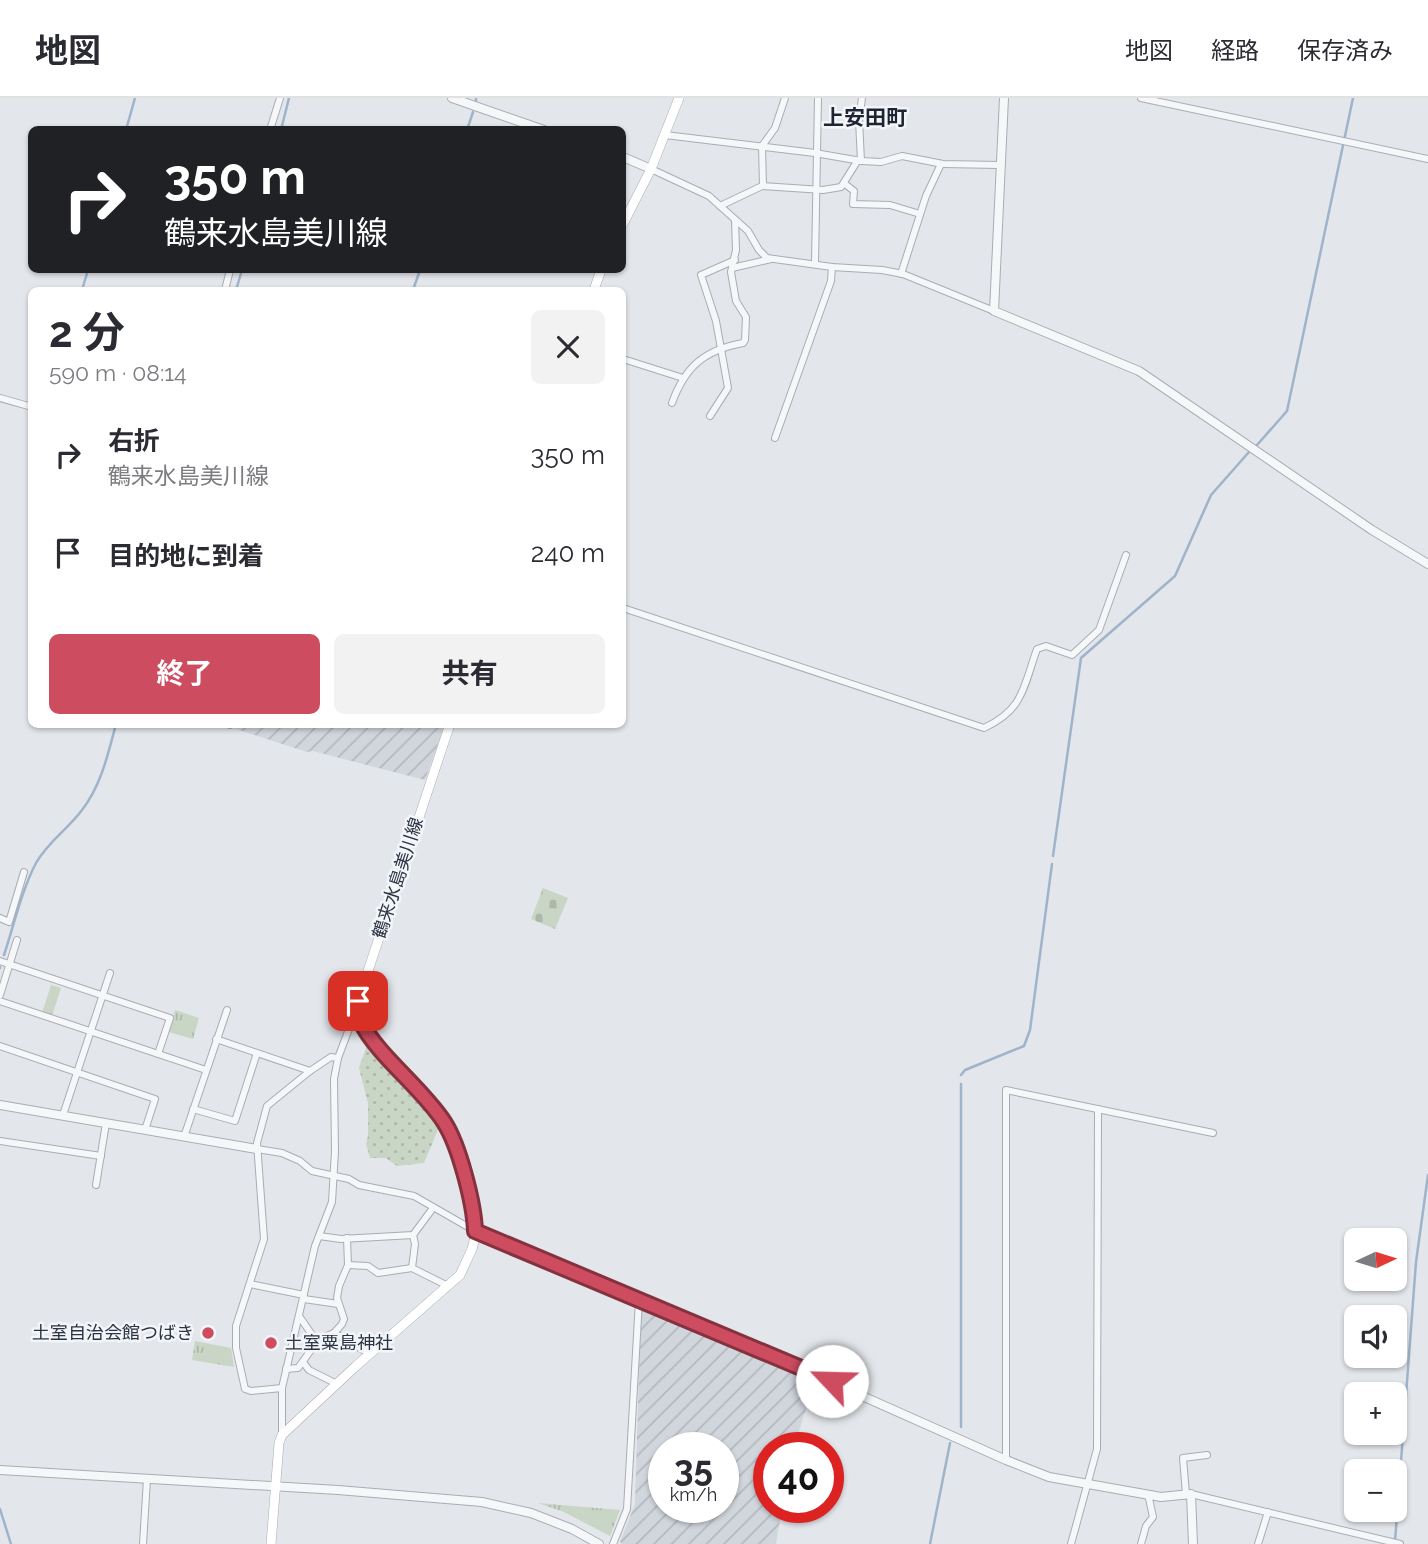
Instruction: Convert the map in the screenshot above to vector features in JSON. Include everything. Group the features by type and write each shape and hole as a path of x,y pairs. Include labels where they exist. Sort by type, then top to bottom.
{"main road":[{"path":"626,218 651,169 679,98"},
{"name":"鶴来水島美川線","path":"359,1017 357,1009 364,983 449,728"},
{"path":"271,1544 279,1443 282,1435 460,1275 472,1249 475,1231 452,1135 424,1095 380,1047 359,1017"}],"street":[{"path":"271,126 280,98"},
{"path":"452,98 532,126"},
{"path":"763,186 762,146 775,128 784,100 776,98"},
{"path":"815,263 818,98"},
{"path":"720,206 763,186 831,189 845,184 859,160 862,98"},
{"path":"994,311 1004,98"},
{"path":"1141,98 1428,159"},
{"path":"665,135 881,162 902,156 941,164 1000,165"},
{"path":"626,158 709,196 748,231 758,250 767,258 901,274 1139,371 1372,530 1428,564"},
{"path":"901,274 920,214 941,164"},
{"path":"845,184 854,191 853,204 890,205 920,214"},
{"path":"672,403 683,377 690,368 722,347 743,343 747,329 746,317 736,301 731,272 735,260 735,220"},
{"path":"732,268 771,259"},
{"path":"710,416 729,388 722,347 701,275 735,260"},
{"path":"775,438 831,281 832,267"},
{"path":"626,360 683,377"},
{"path":"0,398 28,406"},
{"path":"626,609 984,728 1003,719 1019,701 1037,649 1046,646 1072,655 1099,630 1126,555"},
{"path":"0,918 9,922 24,872"},
{"path":"0,995 17,940"},
{"path":"0,961 170,1018 158,1054"},
{"path":"63,1115 110,973"},
{"path":"0,1002 206,1070"},
{"path":"184,1137 227,1010"},
{"path":"282,1435 282,1388 286,1369 319,1236 332,1202 334,1079 338,1058 352,1021 359,1017"},
{"path":"216,1039 310,1071"},
{"path":"0,1046 155,1099 145,1130"},
{"path":"193,1108 235,1121 257,1053"},
{"path":"282,1388 251,1391 245,1389 236,1348 236,1326 264,1239 257,1143 267,1106 310,1071 331,1057 338,1058"},
{"path":"1006,1460 1006,1090 1213,1133"},
{"path":"0,1105 282,1153 300,1161 312,1171 349,1179 359,1185 414,1196 475,1231 752,1347 1049,1477 1161,1497 1188,1494 1400,1544"},
{"path":"1070,1544 1097,1449 1098,1109"},
{"path":"96,1185 106,1124"},
{"path":"0,1141 101,1156"},
{"path":"319,1236 347,1238 412,1235 433,1208"},
{"path":"412,1235 415,1244 412,1268"},
{"path":"286,1369 298,1368 317,1342 325,1335 334,1333 342,1324 344,1318 338,1304 339,1286 348,1265 347,1238"},
{"path":"348,1265 368,1266 378,1273 412,1268 448,1286"},
{"path":"250,1284 338,1304"},
{"path":"613,1544 627,1509 639,1300"},
{"path":"299,1316 317,1342"},
{"path":"334,1333 370,1354"},
{"path":"290,1353 304,1361 309,1370 337,1384"},
{"path":"1194,1544 1183,1458 1207,1455"},
{"path":"0,1470 275,1486 482,1502 531,1513 572,1529 599,1544"},
{"path":"143,1544 147,1479"},
{"path":"1141,1544 1146,1526 1153,1517 1148,1494"},
{"path":"1258,1544 1268,1512"}],"shaded area":[{"path":"233,728 444,728 425,780 313,751 307,752"},
{"path":"641,1306 815,1380 799,1432 753,1432 753,1523 779,1523 776,1544 620,1542 635,1504"}],"green space":[{"path":"543,888 568,898 555,929 531,919"},
{"path":"51,985 61,988 52,1016 42,1013"},
{"path":"175,1010 199,1018 193,1039 169,1032"},
{"path":"368,1042 423,1102 440,1125 424,1163 397,1166 386,1158 370,1158 366,1144 368,1103 359,1068"},
{"path":"195,1341 231,1348 234,1367 192,1360"},
{"path":"538,1503 620,1510 610,1536 564,1512"}],"waterway":[{"path":"127,126 135,98"},
{"path":"282,126 289,98"},
{"path":"1257,445 1287,411 1353,98"},
{"path":"468,126 473,112"},
{"path":"83,287 87,273"},
{"path":"237,287 241,273"},
{"path":"414,287 419,273"},
{"path":"1053,856 1081,658 1175,576 1211,495 1249,452"},
{"path":"4,955 36,863 89,801 103,769 115,728"},
{"path":"961,1075 965,1070 1024,1046 1030,1030 1052,864"},
{"path":"961,1084 961,1427"},
{"path":"1395,1541 1416,1262 1428,1175"},
{"path":"930,1544 950,1443"},
{"path":"0,1509 11,1544"}],"place":[{"name":"土室自治会館つばき","path":"208,1333"},
{"name":"土室粟島神社","path":"271,1343"}],"district":[{"name":"上安田町","path":"865,118"}],"route":[{"path":"358,1001 357,1009 362,1025 424,1095 452,1135 475,1231 832,1381"}]}
